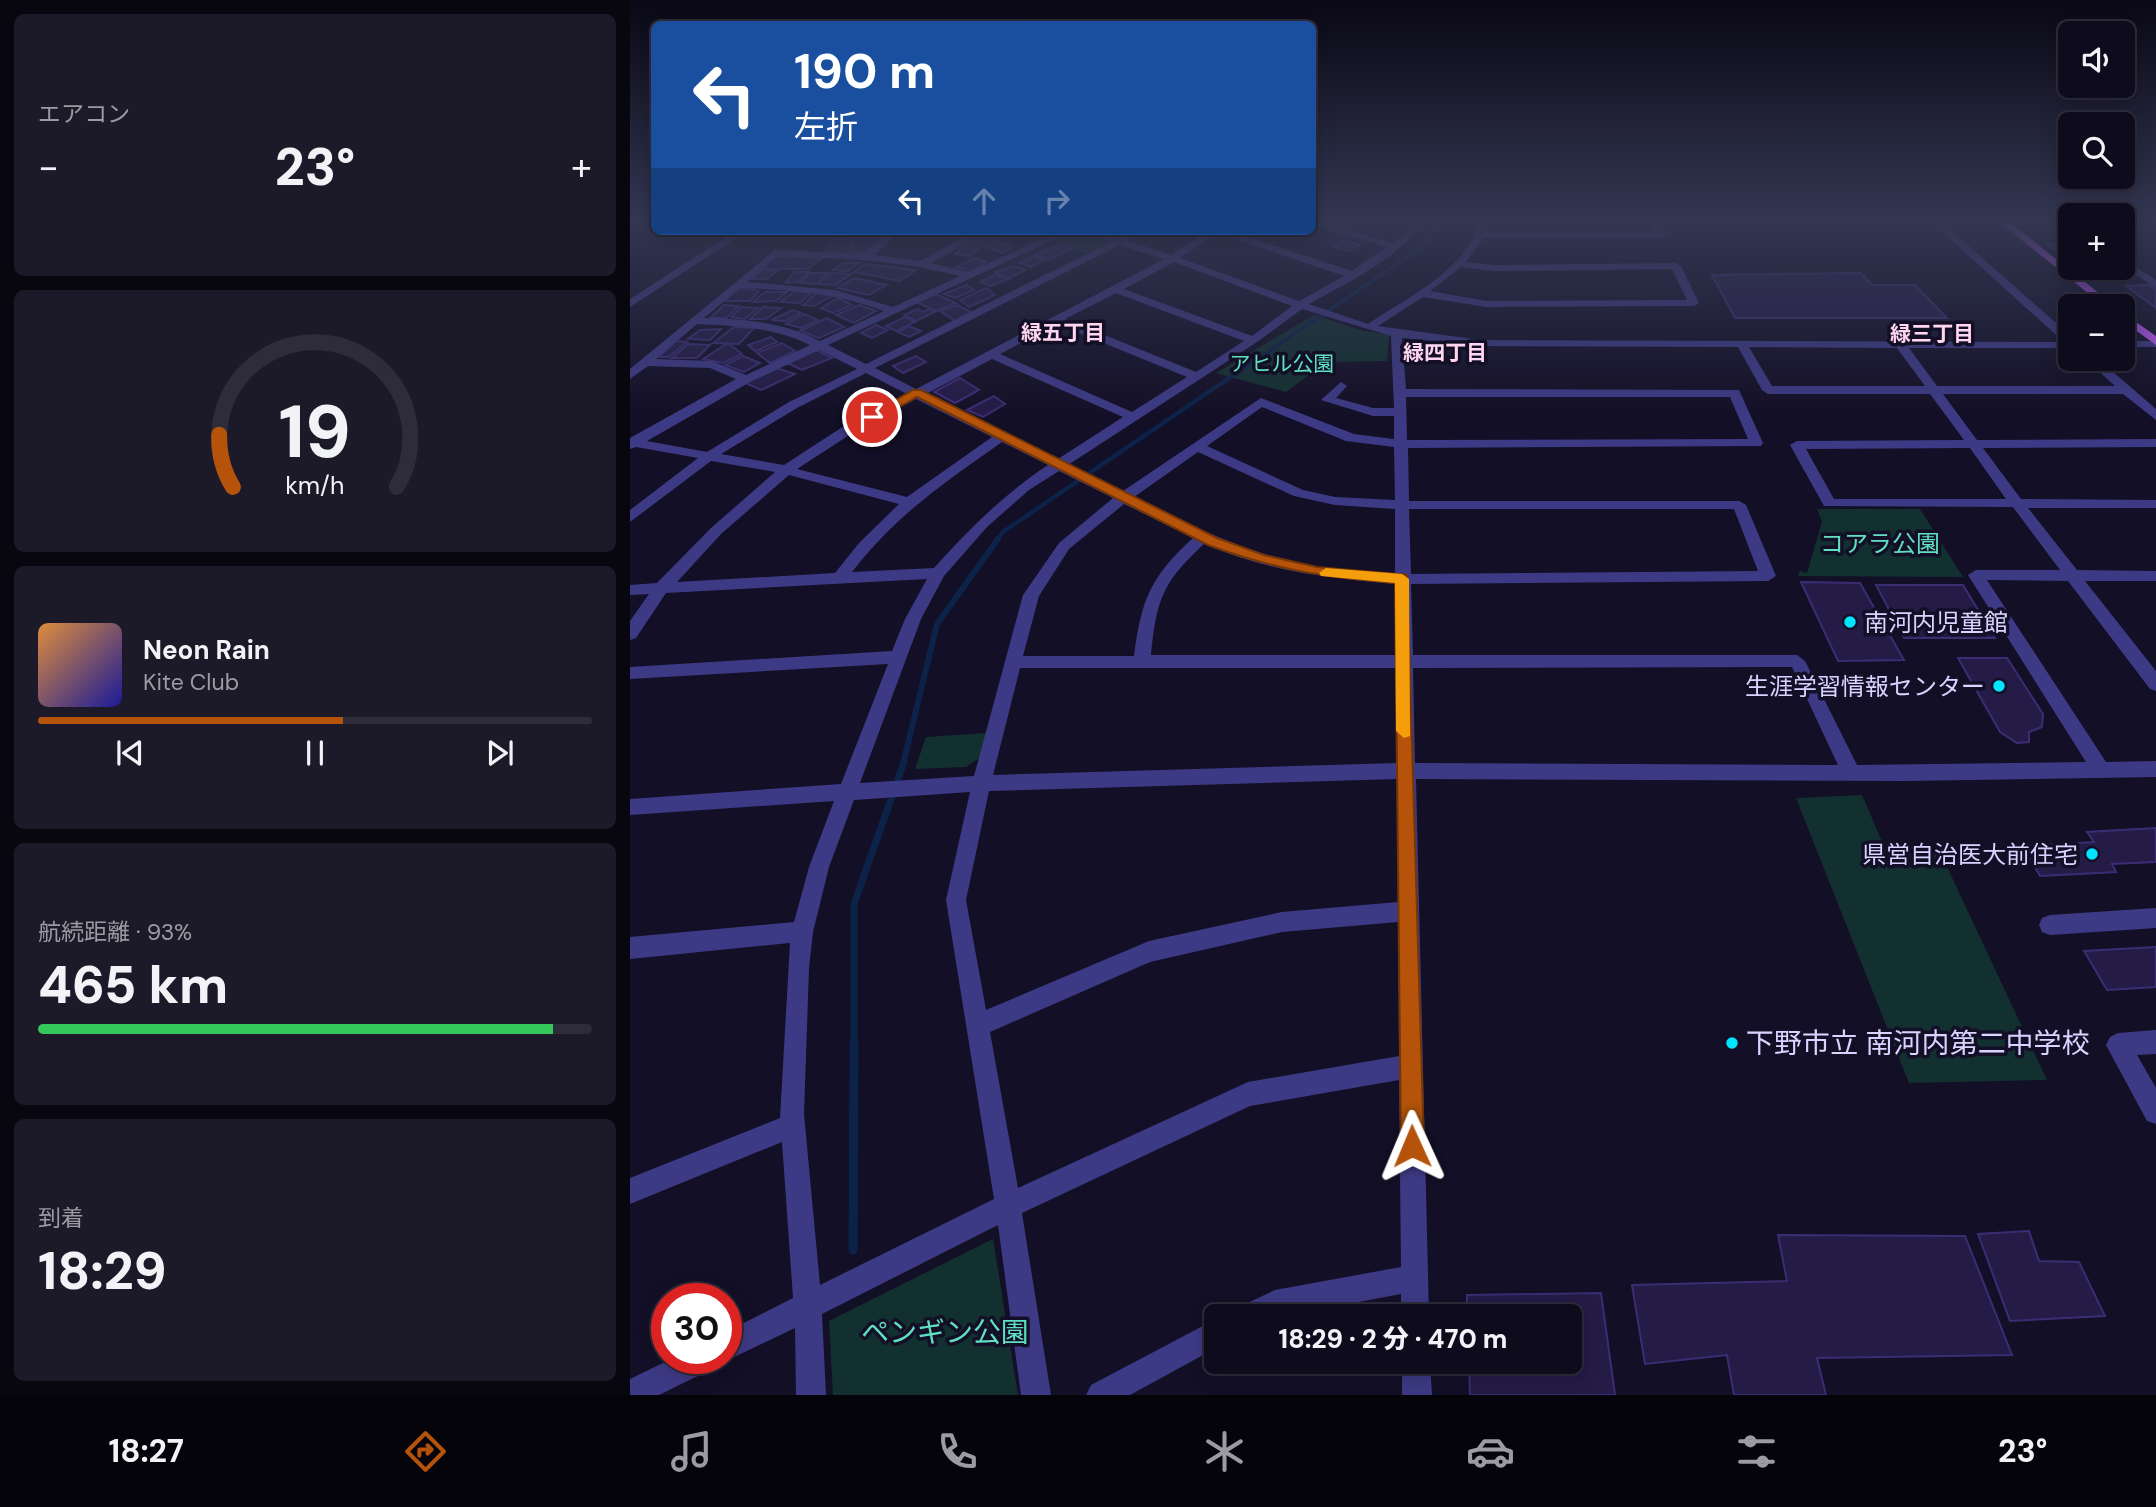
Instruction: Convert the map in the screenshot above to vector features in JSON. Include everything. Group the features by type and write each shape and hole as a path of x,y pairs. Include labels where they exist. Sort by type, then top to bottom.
{"main road":[{"path":"2135,326 2156,343"}],"street":[{"path":"630,304 659,285"},
{"path":"630,375 739,285"},
{"path":"742,285 824,288 855,295 894,311"},
{"path":"631,443 746,379 950,285"},
{"path":"630,517 709,456 793,405 1036,285"},
{"path":"630,634 661,589 716,531 786,470 849,429 1122,285"},
{"path":"1247,285 1370,327 1480,343 2058,343"},
{"path":"811,1395 808,1307 793,1125 798,968 802,932 819,867 857,791 898,657 913,619 938,573 982,524 1024,487 1253,340 1302,303 1335,285"},
{"path":"1370,327 1431,285"},
{"path":"1421,293 1487,304 1694,303 1685,285"},
{"path":"2006,285 2058,332"},
{"path":"1115,289 1253,340"},
{"path":"1057,320 1196,376"},
{"path":"697,321 754,323 797,334 1203,537 1261,559 1317,572 1402,579 1768,576 1739,505 1401,505 1335,501 1299,493 1197,446"},
{"path":"1396,332 1400,393 1404,771 1415,1304"},
{"path":"1741,343 1768,390 2127,390"},
{"path":"2135,344 2156,343"},
{"path":"1900,344 2017,503 2147,660 2156,684"},
{"path":"991,354 1133,417"},
{"path":"647,362 712,365 746,379"},
{"path":"2105,371 2156,416"},
{"path":"1341,386 1327,400 1373,412 1400,412"},
{"path":"1036,1395 1008,1206 956,900 981,783 1031,595 1064,546 1124,497 1261,402 1351,438 1400,444 1756,443 1735,393 1400,393"},
{"path":"839,579 864,547 909,502 1003,435"},
{"path":"631,443 786,470 909,502"},
{"path":"2156,443 1797,445 1829,503 2156,504"},
{"path":"1142,662 1147,603 1168,568 1203,537"},
{"path":"630,590 938,573"},
{"path":"2101,770 1976,575 2156,576"},
{"path":"630,673 898,657"},
{"path":"1012,662 1797,661 1851,772"},
{"path":"630,807 981,783 1404,771 1851,772 2156,769"},
{"path":"977,1026 1149,951 1282,922 1407,911"},
{"path":"2050,925 2156,918"},
{"path":"630,948 802,932"},
{"path":"2156,1042 2118,1045 2156,1112"},
{"path":"742,1339 1008,1206 1248,1094 1410,1066"},
{"path":"630,1191 793,1125"},
{"path":"1275,1304 1415,1278"},
{"path":"1101,1395 1204,1339"},
{"path":"630,1394 671,1374"},
{"path":"1416,1374 1417,1395"}],"green space":[{"name":"アヒル公園","path":"1314,315 1360,330 1389,335 1387,361 1326,362 1286,392 1216,373"},
{"name":"コアラ公園","path":"1817,509 1920,509 1963,577 1798,576 1800,571 1807,573 1822,522"},
{"path":"987,733 981,757 966,767 915,769 926,737"},
{"path":"1862,795 1887,853 1941,854 2047,1080 1909,1083 1796,798"},
{"name":"ペンギン公園","path":"993,1239 1018,1395 833,1395 829,1321"}],"building":[{"path":"842,285 886,285 869,295 837,288"},
{"path":"967,285 974,290 955,298 944,294"},
{"path":"1717,285 1915,285 1947,318 1735,318"},
{"path":"2149,285 2156,290 2156,308 2126,286"},
{"path":"740,288 759,291 750,301 723,301"},
{"path":"986,288 995,295 969,307 960,300"},
{"path":"795,291 811,293 800,303 780,302"},
{"path":"765,292 787,292 776,301 753,302"},
{"path":"817,293 835,294 814,306 803,305"},
{"path":"935,294 956,303 936,311 916,302"},
{"path":"838,298 852,305 833,313 821,308"},
{"path":"724,305 739,306 726,318 710,318"},
{"path":"859,305 876,311 854,323 836,315"},
{"path":"957,305 975,314 957,322 940,311"},
{"path":"742,307 758,308 745,319 731,317"},
{"path":"763,307 781,308 766,319 750,319"},
{"path":"917,309 935,312 916,321 904,315"},
{"path":"793,310 801,313 786,321 771,320"},
{"path":"804,314 818,320 801,328 786,324"},
{"path":"905,317 915,322 896,331 886,326"},
{"path":"827,318 844,327 819,338 800,331"},
{"path":"876,325 888,330 872,338 861,333"},
{"path":"909,326 921,331 909,337 898,332"},
{"path":"734,327 754,328 739,344 713,343"},
{"path":"721,329 710,340 688,339 700,330"},
{"path":"771,337 777,342 755,351 748,345"},
{"path":"676,341 687,342 669,357 659,357"},
{"path":"728,343 742,354 723,363 703,359"},
{"path":"782,343 795,351 770,363 757,353"},
{"path":"688,344 710,345 697,358 672,358"},
{"path":"816,350 832,358 802,370 785,362"},
{"path":"743,356 760,363 744,372 725,365"},
{"path":"916,356 926,362 903,373 893,366"},
{"path":"776,368 795,374 761,390 743,382"},
{"path":"960,378 979,390 955,403 934,392"},
{"path":"994,396 1005,404 983,417 967,410"},
{"name":"南河内児童館","path":"1801,582 1860,583 1904,660 1838,661"},
{"path":"1876,585 1963,585 1995,638 1904,638"},
{"name":"生涯学習情報センター","path":"1958,658 2007,658 2043,714 2042,727 2029,732 2029,742 2017,743 2000,732"},
{"name":"県営自治医大前住宅","path":"2156,828 2156,862 2112,864 2116,872 2040,876 2023,846 2094,842 2087,832"},
{"path":"2156,947 2156,987 2107,990 2084,951"},
{"path":"2029,1231 2039,1261 2079,1262 2105,1316 2010,1321 1978,1234"},
{"path":"1778,1235 1965,1236 2012,1355 1817,1358 1826,1395 1734,1395 1727,1355 1645,1364 1632,1285 1787,1281"},
{"path":"1601,1293 1615,1395 1470,1395 1469,1374 1582,1374 1582,1304 1467,1304 1467,1295"}],"waterway":[{"path":"1252,363 1366,285"},
{"path":"997,540 1003,532 1254,361"},
{"path":"903,764 937,624 998,539"},
{"path":"854,1042 854,904 904,762"},
{"path":"853,1250 854,1042"}],"slow traffic":[{"path":"1326,573 1402,579 1404,731"}],"place":[{"name":"南河内児童館","path":"1850,622"},
{"name":"生涯学習情報センター","path":"1999,686"},
{"name":"県営自治医大前住宅","path":"2092,854"},
{"name":"下野市立 南河内第二中学校","path":"1732,1043"}],"district":[{"name":"緑五丁目","path":"1063,333"},
{"name":"緑三丁目","path":"1932,334"},
{"name":"緑四丁目","path":"1445,353"}],"route":[{"path":"872,417 917,393 1212,542 1261,559 1317,572 1402,579 1412,1146"}]}
